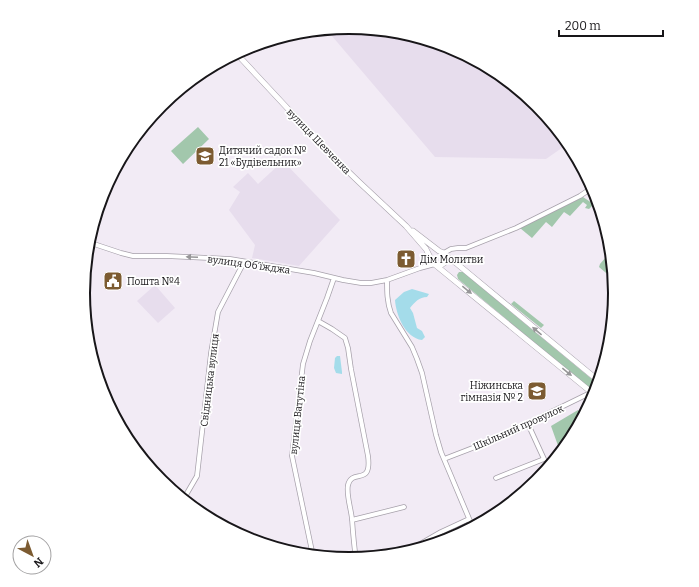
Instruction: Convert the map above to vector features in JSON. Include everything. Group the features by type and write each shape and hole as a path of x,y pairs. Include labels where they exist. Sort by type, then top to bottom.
{"main road":[{"name":"вулиця Шевченка","path":"240,59 331,155 406,226 426,248 434,262 590,391"},
{"name":"вулиця Шевченка","path":"406,226 456,263 595,378"},
{"path":"434,253 444,254 446,260 444,264 440,265 434,262 434,253"}],"street":[{"path":"444,254 450,253 453,249 466,248 516,228 588,191"},
{"name":"вулиця Обʼїжджа","path":"95,244 133,256 230,259 314,273 361,283 387,280 434,262"},
{"name":"Свідницька вулиця","path":"186,495 198,476 211,353 218,312 244,262"},
{"name":"вулиця Ватутіна","path":"312,550 292,456 303,364 310,341 334,278"},
{"path":"387,280 387,296 391,313 412,347 420,364 436,435 444,460 471,523"},
{"path":"318,321 345,338 368,450 368,472 364,475 354,477 348,484 355,553"},
{"name":"Шкільний провулок","path":"444,460 514,432 587,397"},
{"path":"496,478 544,459 528,424"},
{"path":"352,520 404,507"},
{"path":"424,542 469,519"}],"shaded area":[{"path":"350,34 383,36 400,39 433,48 464,61 494,78 521,98 545,122 563,147 546,159 435,157 331,35"},
{"path":"283,161 340,220 299,266 252,258 255,245 229,210 240,192 233,187 248,173 258,184"},
{"path":"155,285 175,308 158,323 137,301"}],"green space":[{"path":"198,127 209,139 183,164 171,151"},
{"path":"583,197 592,203 592,206 589,209 585,208 587,205 583,202 570,216 564,212 552,227 546,222 532,238 520,228"},
{"path":"606,257 608,274 599,267"},
{"path":"459,272 463,272 594,381 590,389 458,279 457,275"},
{"path":"514,301 544,325 541,328 511,304"},
{"path":"578,410 580,412 558,447 551,426"}],"water":[{"path":"412,289 429,294 427,297 417,300 410,308 417,328 422,331 425,337 422,340 411,335 406,330 402,325 397,312 395,300 404,292"},
{"path":"340,356 342,374 336,373 334,368 335,358"}],"place":[{"name":"Дитячий садок № 21 «Будівельник»","path":"205,156"},
{"name":"Дім Молитви","path":"406,259"},
{"name":"Пошта №4","path":"113,281"},
{"name":"Ніжинська гімназія № 2","path":"537,391"}]}
